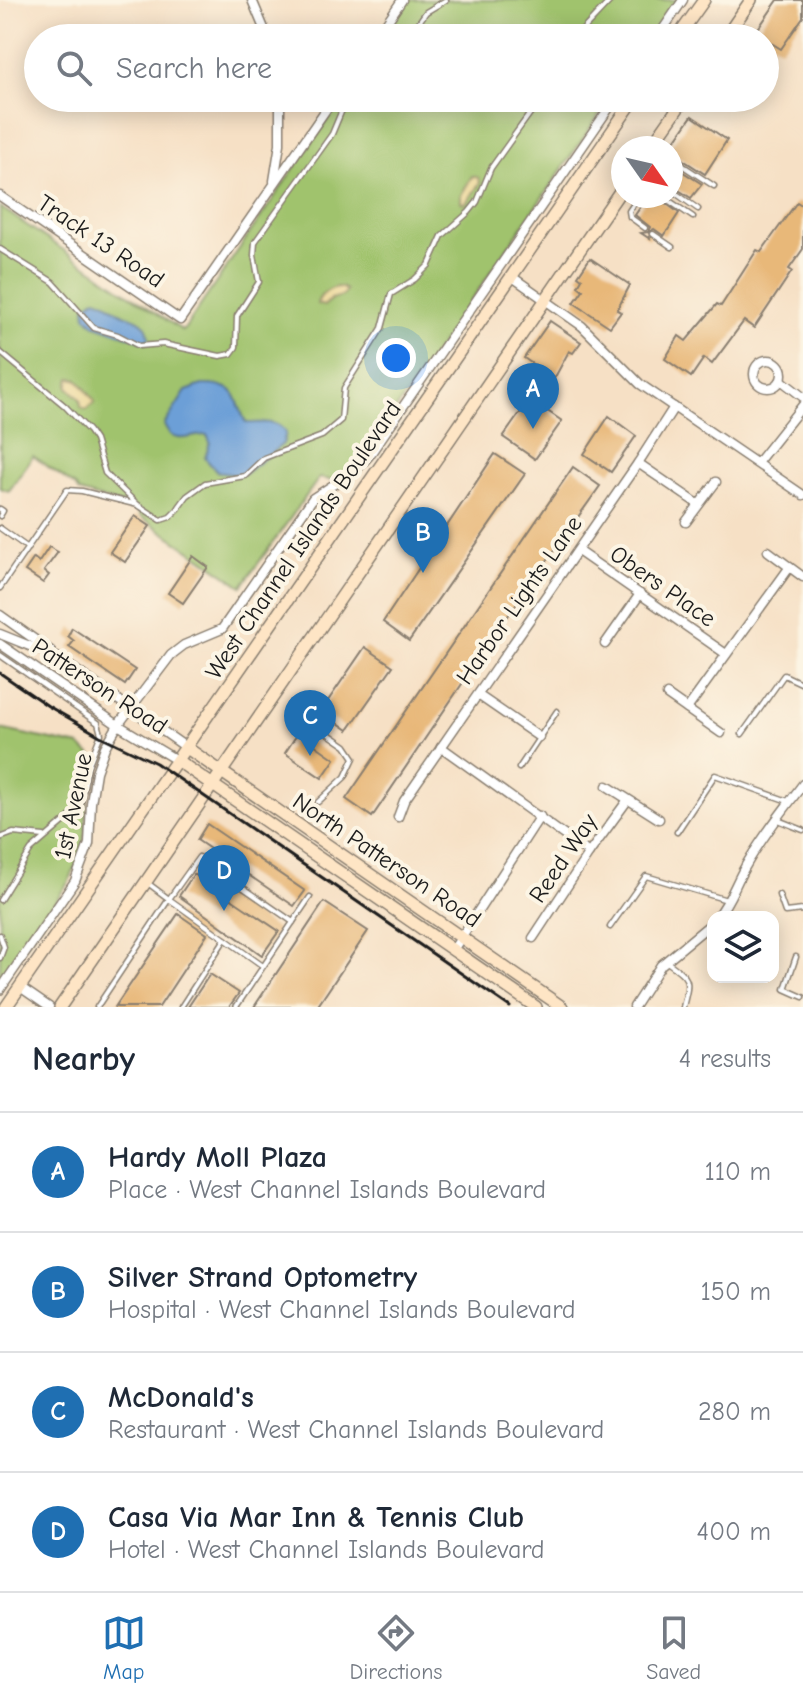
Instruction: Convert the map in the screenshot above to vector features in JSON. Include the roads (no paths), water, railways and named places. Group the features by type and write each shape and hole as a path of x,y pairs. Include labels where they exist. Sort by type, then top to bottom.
{"main road":[{"path":"687,24 704,0"},
{"path":"735,24 751,0"},
{"name":"West Channel Islands Boulevard","path":"6,1007 625,112"},
{"path":"658,136 675,112"},
{"path":"60,1007 611,204"},
{"name":"North Patterson Road","path":"187,748 562,1007"},
{"name":"North Patterson Road","path":"178,761 536,1007"}],"street":[{"path":"252,0 262,24"},
{"path":"386,24 402,0"},
{"path":"667,24 683,0"},
{"path":"273,186 280,144 280,112"},
{"path":"273,186 324,112"},
{"name":"1st Avenue","path":"0,990 75,881 84,863 89,844 96,772 105,747 118,725 171,655 184,645 222,629 313,498 356,470 369,456 606,112"},
{"name":"Track 13 Road","path":"0,196 180,320 273,186"},
{"path":"511,276 582,326 632,378 803,495"},
{"path":"781,380 803,397"},
{"path":"757,463 803,405"},
{"name":"Harbor Lights Lane","path":"398,817 404,801 674,407"},
{"path":"638,463 698,504"},
{"path":"686,522 716,482"},
{"name":"Obers Place","path":"578,551 726,654"},
{"path":"768,551 803,577"},
{"path":"687,709 789,568"},
{"path":"605,644 640,594"},
{"path":"0,615 57,657"},
{"name":"Patterson Road","path":"0,634 57,657 187,748"},
{"name":"Patterson Road","path":"0,644 118,725 178,761"},
{"path":"478,695 539,737"},
{"path":"667,695 721,733"},
{"path":"441,747 589,853"},
{"path":"722,911 743,870 803,784"},
{"path":"607,786 659,819"},
{"name":"Reed Way","path":"533,938 627,801"},
{"path":"453,950 540,816"},
{"path":"633,1005 665,961 707,927"},
{"path":"20,987 49,1007"}],"lane":[{"path":"418,24 426,12 446,0"},
{"path":"588,24 611,0"},
{"path":"0,249 53,282 94,328 118,335 139,346 163,344 220,356 231,354 236,342 237,316 259,282 255,242 332,134 341,112"},
{"path":"0,352 65,406 89,431 95,440 105,473 138,505 161,520 170,517 186,494 212,481 245,476 264,458 322,436 341,420 344,388 382,328 391,294 423,271 442,236 469,212 497,159 531,112"},
{"path":"683,166 714,186"},
{"path":"683,198 698,209"},
{"path":"631,208 630,217 645,228"},
{"path":"680,208 693,217"},
{"path":"653,234 672,247"},
{"path":"0,588 67,490 138,505"},
{"path":"0,509 3,511 0,516"},
{"path":"0,528 28,548"},
{"path":"0,655 98,723 100,730 88,766 80,808 31,850 0,900"},
{"path":"742,734 784,675 803,684"},
{"path":"519,768 557,711"},
{"path":"298,713 346,746 354,758 345,777 318,802"},
{"path":"677,832 715,775 790,802"},
{"path":"778,820 803,830"},
{"path":"0,838 13,833 46,836"},
{"path":"97,1007 199,857 293,922"},
{"path":"610,927 646,876 729,901"},
{"path":"147,883 263,966"},
{"path":"779,895 785,912 803,910"},
{"path":"236,1007 310,897"},
{"path":"0,935 4,947 0,958"},
{"path":"181,1007 225,939"},
{"path":"796,957 785,989 803,997"},
{"path":"665,961 687,977 689,982 683,1007"}],"water":[{"path":"96,298 142,322 148,331 146,342 95,325 86,316 85,307"},
{"path":"202,385 230,389 246,423 268,422 277,425 286,433 283,444 244,474 217,472 205,458 210,442 207,435 177,438 164,425 186,391"}],"railway":[{"path":"0,673 48,706 156,763 510,1007"}],"place":[{"name":"Hardy Moll Plaza","path":"533,429"},
{"name":"Silver Strand Optometry","path":"423,573"},
{"name":"McDonald's","path":"310,756"},
{"name":"Casa Via Mar Inn & Tennis Club","path":"224,911"}]}
